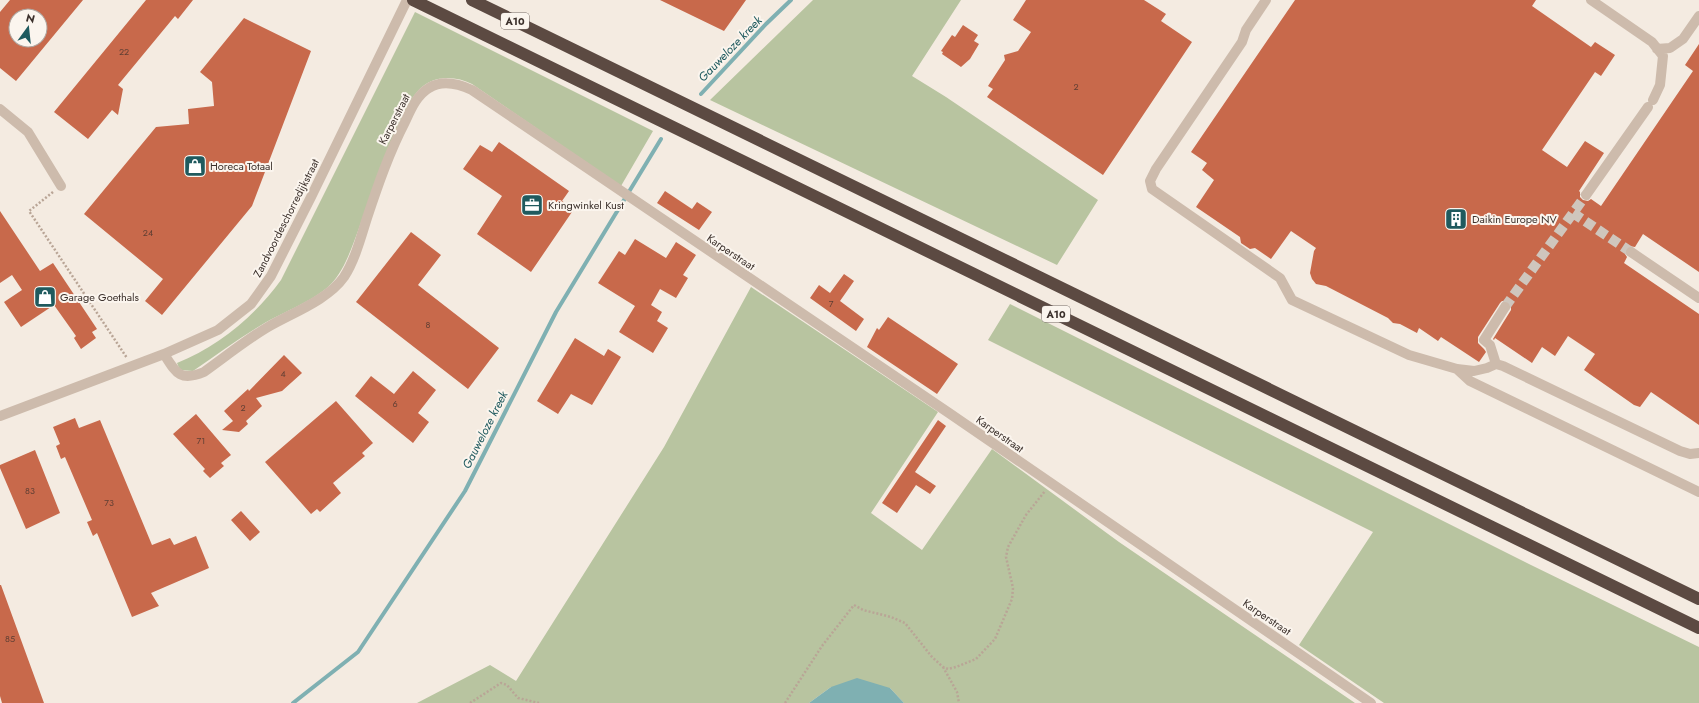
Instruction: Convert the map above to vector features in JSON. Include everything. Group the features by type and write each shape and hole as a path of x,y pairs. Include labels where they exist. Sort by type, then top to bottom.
{"highway":[{"name":"A10","path":"412,0 1699,628"},
{"name":"A10","path":"472,0 1699,599"}],"street":[{"name":"Zandvoordeschorredijkstraat","path":"0,416 164,354 218,330 251,304 271,276 407,0"},
{"path":"1266,0 1246,30 1242,42 1156,169 1150,181 1152,189 1280,278 1292,300 1409,354 1457,369 1474,371 1496,364 1503,366 1680,451 1690,454 1699,453"},
{"path":"1586,195 1650,104 1660,85 1663,56 1652,42 1591,0"},
{"path":"1657,49 1670,48 1683,39 1699,16"},
{"name":"Karperstraat","path":"164,354 176,373 185,377 193,377 204,372 267,327 323,297 334,288 344,277 355,253 395,141 413,104 422,94 436,84 455,83 472,90 1052,484 1371,703"},
{"path":"0,109 28,132 61,186"},
{"path":"1631,252 1699,298"},
{"path":"1496,364 1490,345 1484,340 1505,307"},
{"path":"1457,369 1470,380 1699,492"}],"path":[{"path":"61,186 29,210 124,352 130,366"},
{"path":"943,667 956,667 976,659 995,639 1012,599 1013,588 1006,557 1008,548 1026,515 1039,497 1052,484"},
{"path":"786,703 822,646 854,605 863,610 891,617 905,623 924,648 943,667 957,692 959,703"},
{"path":"470,703 501,683 507,685 518,698 539,703"}],"green space":[{"path":"813,0 961,0 912,76 946,97 1098,200 1057,265 710,100"},
{"path":"415,12 653,131 621,186 472,84 450,78 443,78 429,82 417,92 405,111 385,156 347,259 331,284 325,290 308,301 254,329 193,371 180,370 177,363 207,348 235,329 260,306 281,280"},
{"path":"751,287 938,412 871,513 922,550 992,449 1119,542 1355,703 904,703 890,688 831,687 809,703 417,703 490,665 516,681 664,447"},
{"path":"1010,304 1531,565 1699,647 1699,703 1384,703 1299,645 1373,532 988,340"}],"water":[{"path":"857,678 890,688 904,703 809,703 831,687"}],"building":[{"path":"10,0 83,0 48,42 48,8 8,8 8,48 43,48 16,81 0,68 0,12"},
{"path":"146,0 193,0 178,19 175,16 118,85 123,89 118,115 112,110 88,139 54,112"},
{"path":"660,0 746,0 724,31"},
{"path":"1026,0 1144,0 1166,14 1161,21 1192,42 1103,175 987,97 993,89 988,86 1005,60 1004,55 1018,51 1031,32 1013,20"},
{"name":"Daikin Europe NV","path":"1295,0 1536,0 1532,6 1591,47 1595,42 1615,55 1601,76 1595,72 1542,150 1567,167 1585,141 1604,153 1579,191 1580,197 1583,200 1588,201 1591,199 1601,206 1693,71 1685,65 1699,44 1699,272 1643,234 1635,247 1629,246 1625,249 1625,254 1627,257 1624,263 1699,314 1699,425 1651,392 1640,407 1634,405 1584,370 1595,354 1568,336 1555,356 1542,347 1532,363 1495,338 1494,340 1493,339 1511,310 1511,304 1508,301 1502,301 1500,303 1478,337 1478,343 1486,352 1479,362 1441,337 1438,341 1419,328 1417,333 1400,324 1393,323 1388,318 1326,286 1316,284 1310,273 1314,251 1316,248 1291,231 1271,259 1255,248 1250,249 1241,243 1240,237 1196,207 1214,180 1202,170 1207,163 1191,152"},
{"name":"Horeca Totaal","path":"244,18 311,51 252,206 162,315 145,301 163,279 84,214 156,127 189,124 188,109 214,106 212,82 200,72"},
{"path":"963,25 978,35 974,41 979,44 970,59 961,67 942,54 943,52 941,51 952,35 955,37"},
{"name":"Kringwinkel Kust","path":"499,142 569,191 562,201 574,209 531,272 477,234 502,196 463,169 480,145 492,152"},
{"path":"665,191 692,209 697,202 712,212 699,230 657,203"},
{"path":"0,211 40,271 53,263 97,329 92,332 96,338 81,349 74,338 76,336 54,305 21,327 4,302 22,290 12,275 0,283"},
{"path":"411,232 441,255 418,285 499,348 468,389 356,302"},
{"path":"635,239 666,258 676,242 696,255 683,275 688,278 676,298 660,289 651,305 662,312 657,321 668,328 653,353 619,332 635,306 598,283 619,251 625,255"},
{"path":"844,274 854,281 840,301 864,319 856,331 810,298 819,285 830,293"},
{"path":"888,317 958,364 937,394 867,347 877,328 879,330"},
{"path":"575,338 604,356 608,349 621,357 592,405 571,394 558,414 537,401"},
{"path":"284,355 302,373 282,391 256,398 262,406 246,421 248,424 239,432 222,430 233,421 224,411 248,389 249,391"},
{"path":"413,371 436,390 418,413 429,422 413,443 355,396 371,376 394,394"},
{"path":"336,401 373,443 362,453 365,456 333,483 341,493 320,512 317,509 311,514 265,462"},
{"path":"196,414 231,455 221,463 224,466 210,478 203,471 205,469 173,434"},
{"path":"75,418 79,428 100,420 152,545 170,538 174,545 196,536 209,568 151,593 159,606 132,617 97,533 93,536 87,522 92,520 65,457 61,459 56,446 60,444 53,427"},
{"path":"938,420 946,426 915,472 936,486 930,494 916,485 897,513 882,503"},
{"path":"35,450 60,513 26,529 0,465"},
{"path":"241,511 260,532 250,541 231,520"},
{"path":"0,585 44,703 2,703 0,696"}],"waterway":[{"name":"Gauweloze kreek","path":"701,94 766,24 791,0"},
{"name":"Gauweloze kreek","path":"293,703 358,652 465,491 556,312 661,139"}],"tunnel":[{"path":"1505,307 1586,195"},
{"path":"1573,213 1631,252"}],"place":[{"name":"Horeca Totaal","path":"195,166"},
{"name":"Kringwinkel Kust","path":"532,205"},
{"name":"Daikin Europe NV","path":"1456,219"},
{"name":"Garage Goethals","path":"45,297"}]}
